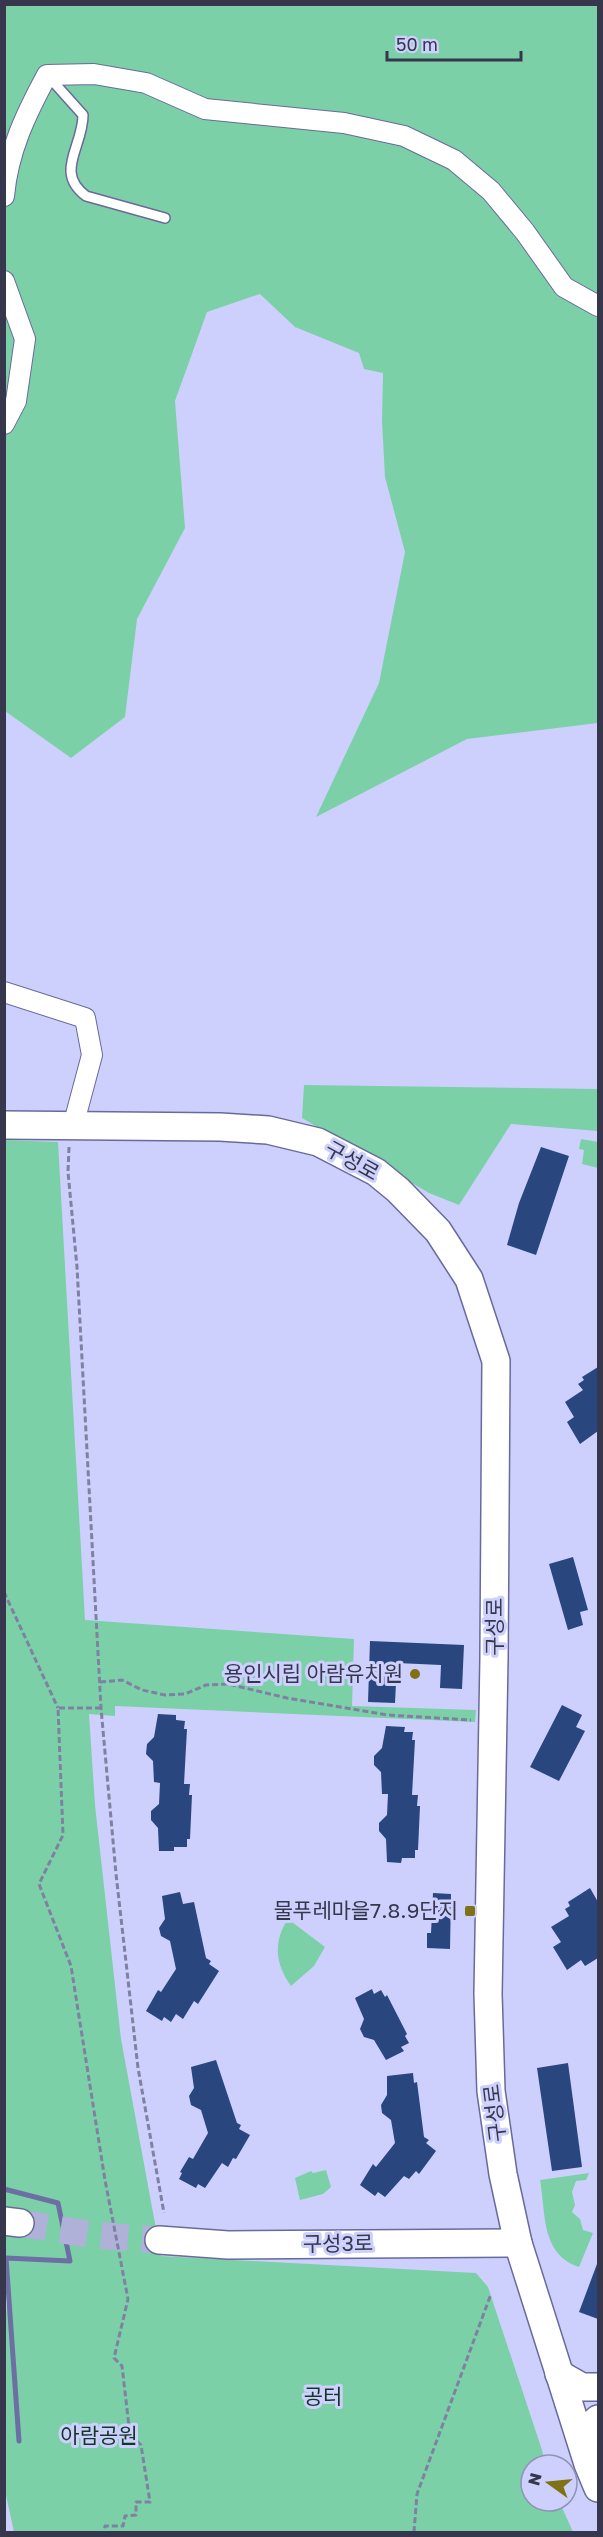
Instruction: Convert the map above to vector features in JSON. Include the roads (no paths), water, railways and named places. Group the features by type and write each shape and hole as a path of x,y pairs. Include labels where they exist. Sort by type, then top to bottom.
{"street":[{"path":"4,196 7,166 26,114 47,75 94,74 146,83 205,109 344,123 404,136 454,160 491,191 525,232 564,287 598,306"},
{"path":"4,281 26,339 16,400 4,424"},
{"path":"5,989 85,1018 92,1055 74,1126"},
{"name":"구성로","path":"4,1125 220,1127 295,1135 318,1142 376,1172 398,1190 438,1230 469,1280 481,1309 496,1361 488,2036 497,2136 518,2243 593,2476"},
{"name":"구성3로","path":"159,2240 228,2245 518,2243"},
{"path":"559,2374 582,2386 598,2387"},
{"path":"593,2476 587,2429 598,2419"}],"lane":[{"path":"47,75 83,115 80,141 70,168 71,181 75,188 86,196 165,218"}],"waterway":[{"path":"4,2189 58,2203 70,2261 6,2258 19,2441"}],"tunnel":[{"path":"20,2223 94,2235 159,2240"}],"place":[{"name":"용인시립 아람유치원","path":"415,1674"},
{"name":"물푸레마을7.8.9단지","path":"470,1911"}],"park label":[{"name":"공터","path":"323,2397"},
{"name":"아람공원","path":"99,2436"}]}
